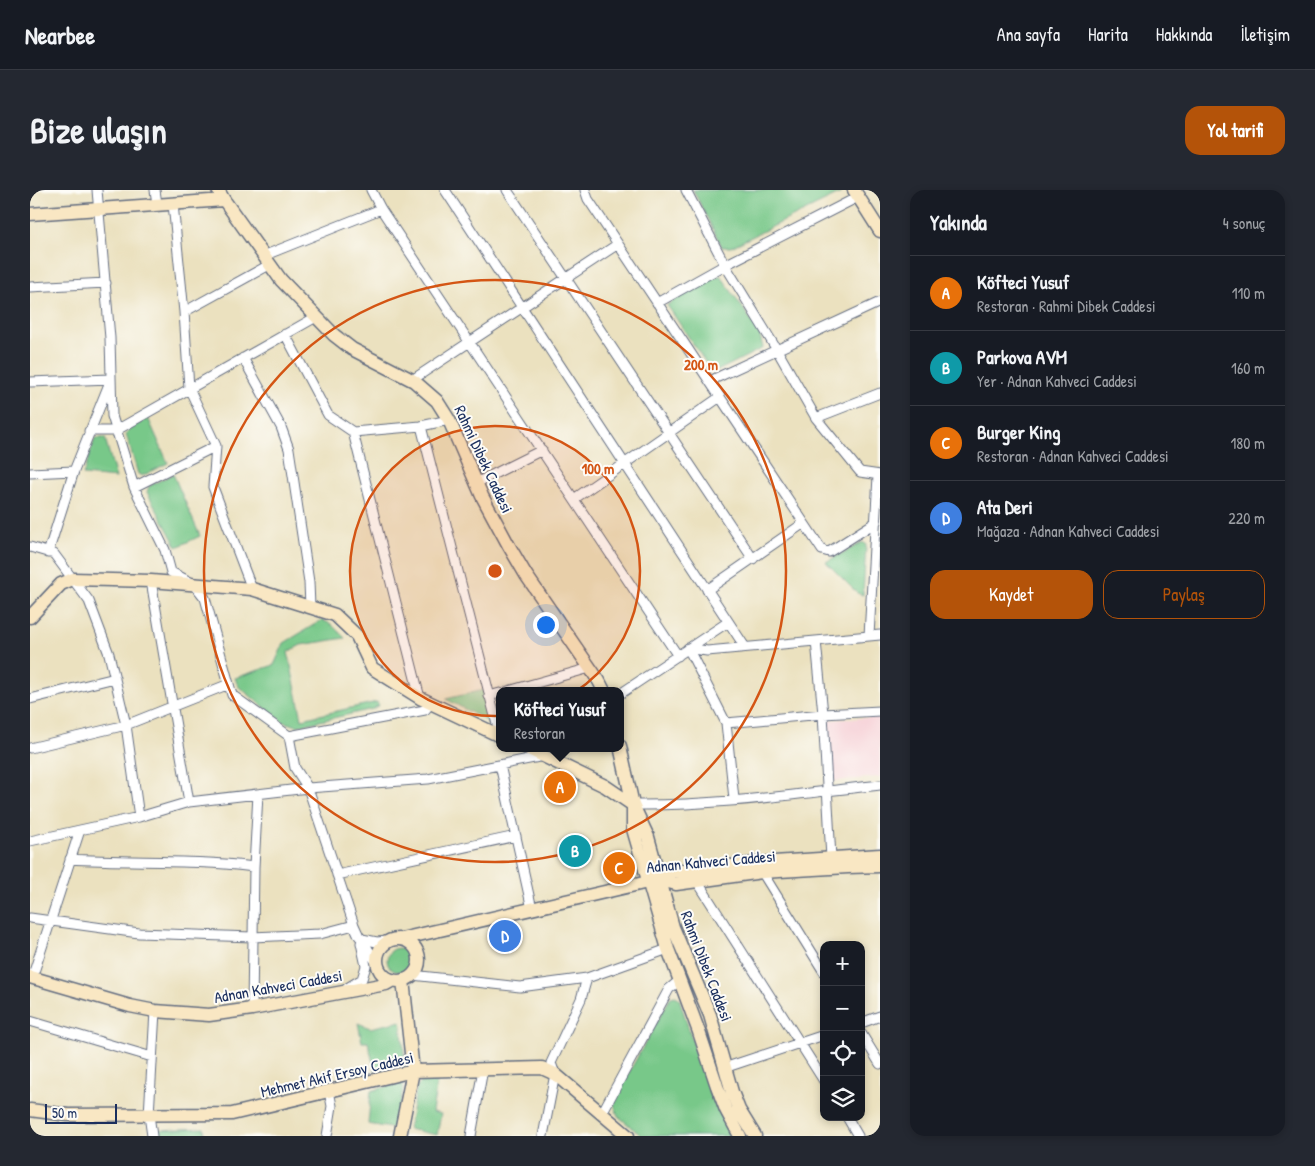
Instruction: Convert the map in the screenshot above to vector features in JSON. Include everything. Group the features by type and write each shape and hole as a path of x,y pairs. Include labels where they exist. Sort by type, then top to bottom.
{"street":[{"path":"96,190 106,283 112,416 134,488 165,550 171,572 194,584 205,598 232,695 289,736 298,736 425,710 426,700 353,432"},
{"path":"155,190 157,204"},
{"path":"371,190 381,209 678,656"},
{"path":"445,190 745,647"},
{"path":"507,190 753,559"},
{"path":"585,190 588,199 822,550 829,552 876,522"},
{"path":"686,190 724,265 778,350 816,418 860,472 879,476 868,636"},
{"path":"657,303 856,194 880,231"},
{"path":"30,214 173,204 221,195"},
{"name":"Rahmi Dibek Caddesi","path":"221,195 280,280 316,317 352,349 412,380 437,401 449,420 490,512 526,575 602,687"},
{"path":"173,204 184,312 189,388 216,446 213,487 252,589"},
{"path":"184,312 266,260 381,209"},
{"path":"412,380 618,244"},
{"path":"30,287 106,283"},
{"path":"711,383 716,378 880,302"},
{"path":"89,431 116,430 316,317"},
{"path":"285,334 328,415 353,432 421,426 449,420"},
{"path":"243,358 281,428 288,449 309,582 310,607"},
{"path":"30,382 111,379"},
{"path":"48,552 74,471 111,379"},
{"path":"816,418 880,393"},
{"path":"574,499 720,397"},
{"path":"421,426 496,721"},
{"path":"134,488 216,446"},
{"path":"476,483 542,450"},
{"path":"31,470 74,471"},
{"path":"708,590 804,523"},
{"path":"30,547 54,554 89,601 109,654 126,725 139,817"},
{"path":"30,617 61,584 72,578 151,581 252,589 335,615 357,636 372,668 426,700 496,734"},
{"path":"151,581 189,802"},
{"path":"624,691 728,622"},
{"path":"688,648 706,651 880,635"},
{"path":"816,641 829,791 831,858"},
{"path":"688,648 726,723 734,800"},
{"path":"522,687 590,668"},
{"path":"30,699 115,678"},
{"path":"30,748 126,725 229,684"},
{"path":"489,696 496,694"},
{"path":"726,723 880,711"},
{"path":"289,736 295,768 308,788 354,925 378,967 387,978 520,987 587,978 668,949"},
{"path":"535,752 605,786 633,805 734,800 880,786"},
{"name":"Rahmi Dibek Caddesi","path":"621,752 633,805 633,829 668,949 726,1110 740,1136"},
{"path":"30,841 139,817 189,802 308,788 428,779 544,756"},
{"path":"500,765 532,909"},
{"path":"252,1009 252,937 258,794"},
{"name":"Rahmi Dibek Caddesi","path":"633,805 644,825 673,927 710,1016 724,1068 739,1110 755,1136"},
{"path":"31,980 80,830"},
{"path":"337,874 516,836"},
{"path":"661,880 673,872 759,863 880,855"},
{"path":"70,859 111,862 226,863 254,867"},
{"name":"Adnan Kahveci Caddesi","path":"401,939 661,880 676,884 762,872 848,866 880,866"},
{"path":"762,872 820,966"},
{"path":"697,881 821,1076"},
{"path":"30,918 139,933 252,937 320,934 354,925"},
{"path":"417,951 431,932"},
{"path":"360,937 378,942 401,939 408,941 417,951 418,964 403,979"},
{"path":"342,991 362,979 366,966 360,937"},
{"path":"378,967 379,950 388,941"},
{"name":"Adnan Kahveci Caddesi","path":"355,988 378,967"},
{"path":"543,1136 555,1074 551,1063 581,999 587,978"},
{"path":"400,1136 413,1071 403,979"},
{"name":"Adnan Kahveci Caddesi","path":"31,980 155,1011 209,1014 252,1009 355,988 386,984 403,979"},
{"path":"602,1113 670,989 680,980"},
{"path":"152,1136 149,1115 155,1011"},
{"path":"865,1021 880,1016"},
{"path":"30,1021 152,1057"},
{"path":"724,1068 820,1036"},
{"path":"865,1040 880,1064"},
{"name":"Mehmet Akif Ersoy Caddesi","path":"30,1110 68,1116 232,1114 413,1071 542,1068 555,1074 602,1113 622,1133"},
{"path":"471,1136 483,1069"},
{"path":"327,1136 332,1106 329,1091"},
{"path":"849,1121 858,1136"}],"shaded area":[{"path":"880,717 880,777 834,781 828,720"}],"green space":[{"path":"693,190 839,190 841,193 731,247 722,247"},
{"path":"712,276 721,276 759,332 763,348 717,371 710,369 667,305"},
{"path":"148,418 168,463 142,476 138,474 126,434 129,429"},
{"path":"95,438 105,438 116,478 83,475"},
{"path":"173,474 200,536 177,547 147,492 149,486"},
{"path":"863,542 866,545 863,595 857,593 826,562"},
{"path":"322,620 331,624 345,638 301,645 288,652 302,719 377,702 379,705 373,709 298,726 283,722 238,686 235,678 274,665 284,643"},
{"path":"483,690 490,715 487,721 446,699"},
{"path":"399,948 408,951 411,960 408,969 399,972 390,969 387,960 390,951"},
{"path":"671,997 679,998 705,1080 732,1136 642,1136 618,1116 613,1101 668,1002"},
{"path":"401,1021 405,1065 375,1071 368,1042 362,1042 358,1023 370,1028"},
{"path":"423,1081 437,1082 432,1112 441,1114 437,1135 408,1129 417,1086"},
{"path":"404,1082 396,1129 368,1124 371,1091"},
{"path":"204,1128 205,1136 156,1136 155,1130"}],"place":[{"name":"Köfteci Yusuf","path":"560,787"},
{"name":"Parkova AVM","path":"575,851"},
{"name":"Burger King","path":"619,868"},
{"name":"Ata Deri","path":"505,936"}]}
